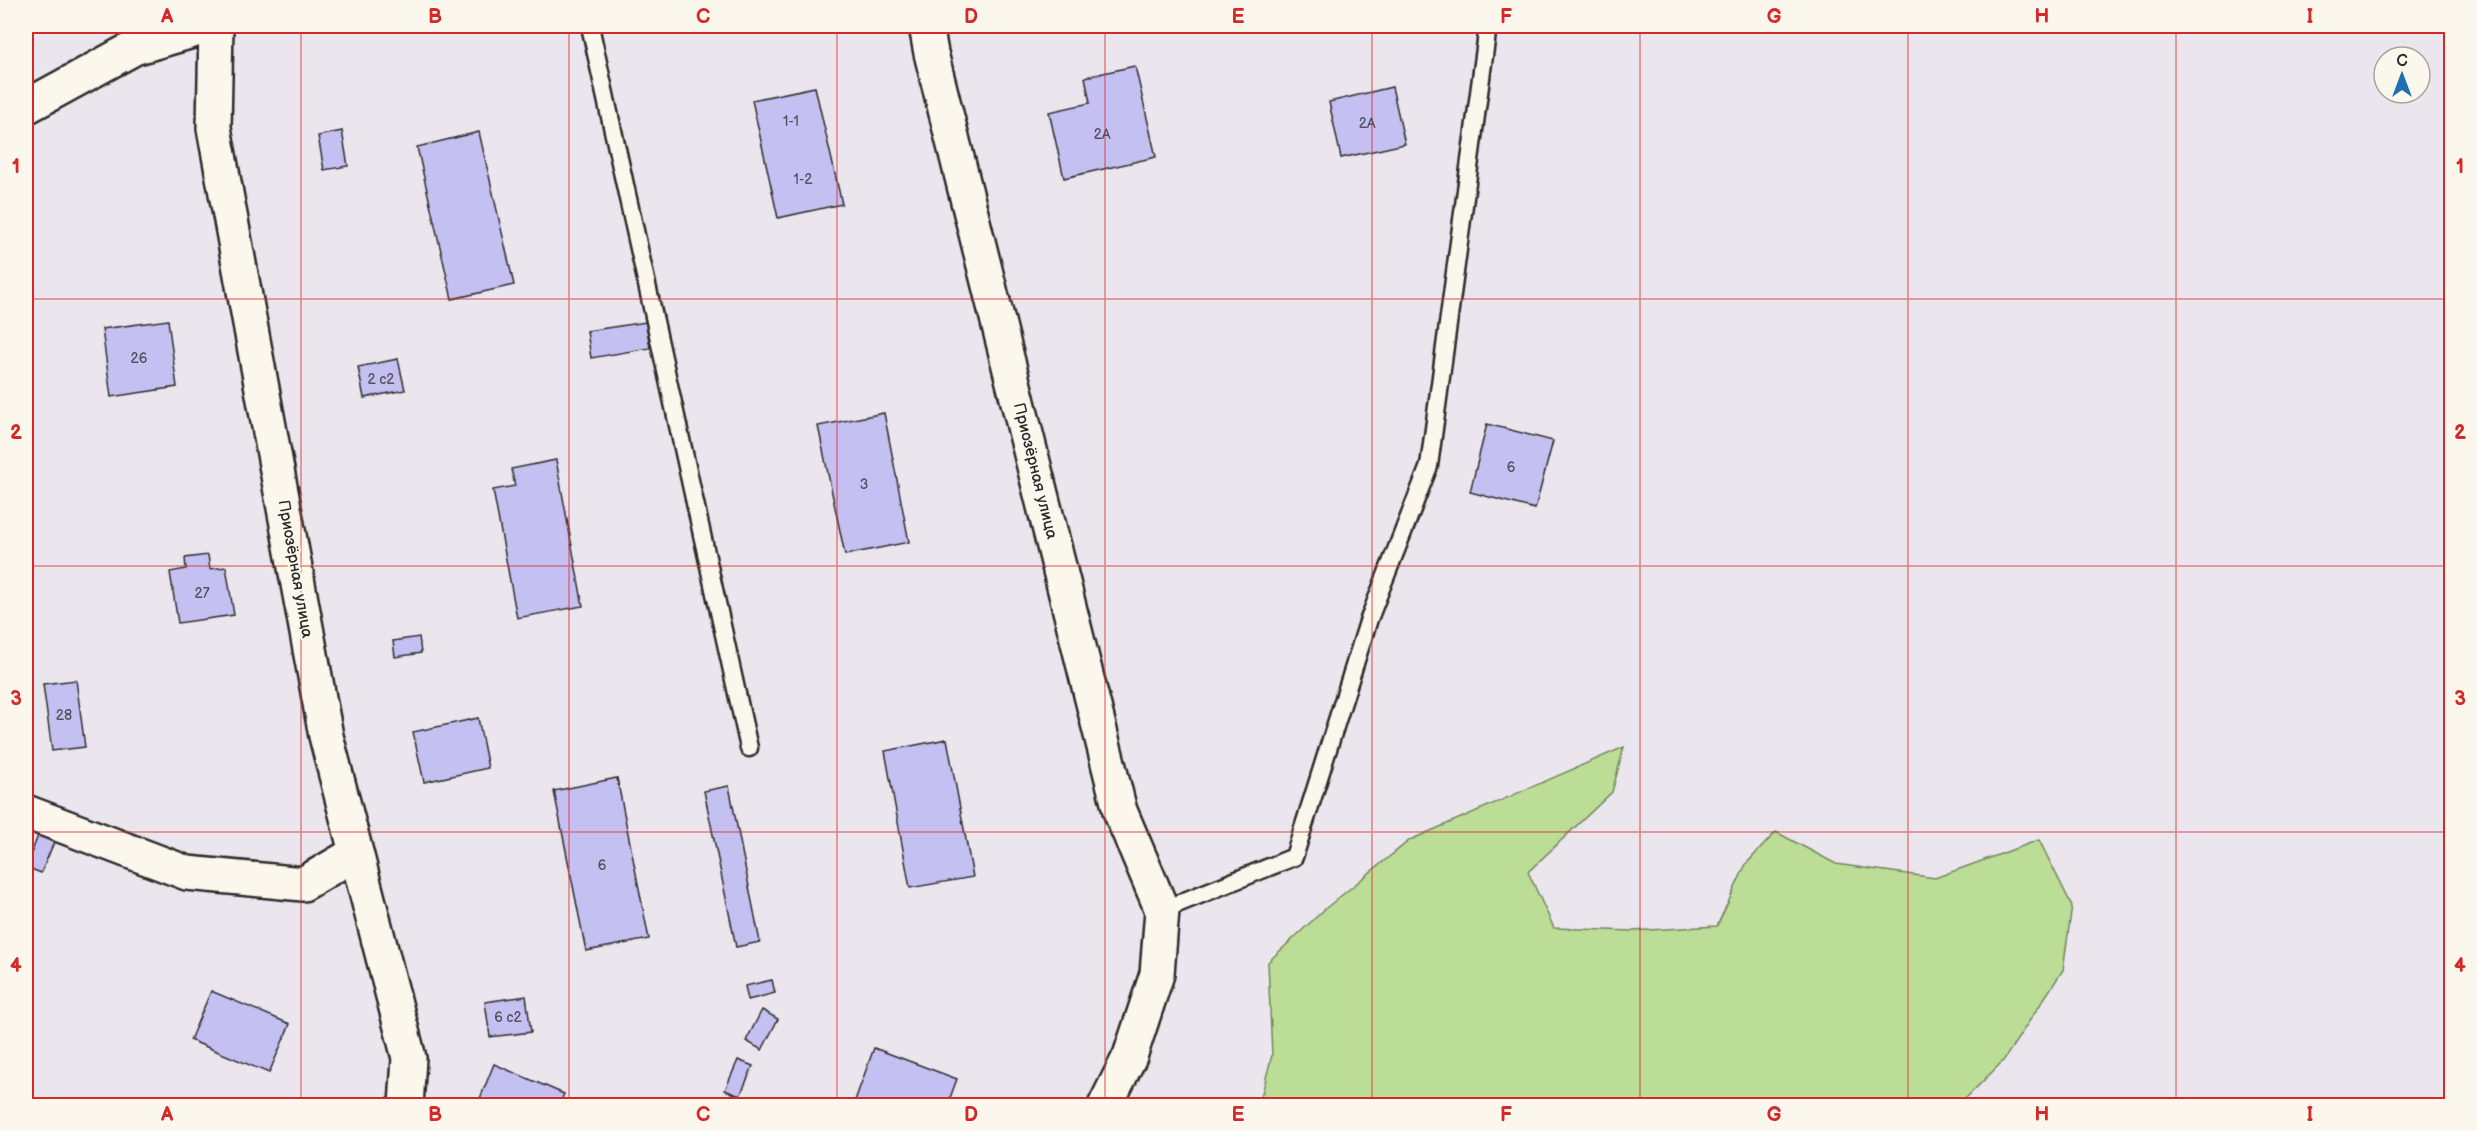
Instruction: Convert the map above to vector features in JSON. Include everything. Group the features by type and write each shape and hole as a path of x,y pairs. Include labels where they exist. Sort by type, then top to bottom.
{"street":[{"path":"26,107 134,48 210,26"},
{"name":"Приозёрная улица","path":"216,26 214,128 326,736 409,1058 406,1106"},
{"name":"Приозёрная улица","path":"927,26 931,53 1120,812 1162,910"},
{"path":"26,812 187,873 303,884 356,853"},
{"path":"1105,1106 1130,1056 1157,974 1162,910"}],"lane":[{"path":"590,26 749,748"},
{"path":"1162,910 1294,857 1369,619 1429,466 1488,26"}],"green space":[{"path":"1624,747 1612,792 1528,872 1554,928 1632,931 1717,926 1746,864 1776,832 1836,864 1935,878 2039,840 2072,906 2063,970 2003,1061 1959,1105 1259,1105 1272,1055 1268,962 1326,908 1410,840"}],"building":[{"path":"1135,66 1156,157 1064,178 1049,112 1090,103 1085,77"},
{"path":"815,87 842,204 778,218 752,100"},
{"path":"1392,87 1405,144 1341,158 1329,102"},
{"path":"342,131 348,166 324,170 318,136"},
{"path":"479,132 514,285 452,299 417,147"},
{"path":"168,320 177,387 111,397 102,329"},
{"path":"646,322 650,348 591,358 587,331"},
{"path":"398,359 405,390 364,398 358,367"},
{"path":"884,413 909,542 845,555 818,426"},
{"path":"1487,424 1553,441 1535,509 1470,492"},
{"path":"556,460 583,606 517,618 493,490 515,486 511,469"},
{"path":"208,555 210,569 226,567 234,615 178,623 170,572 186,569 185,558"},
{"path":"419,637 421,653 395,657 393,641"},
{"path":"76,680 85,747 52,751 43,684"},
{"path":"478,718 488,768 424,782 413,732"},
{"path":"947,739 973,877 910,888 885,751"},
{"path":"617,778 649,939 586,951 554,791"},
{"path":"729,786 760,942 736,947 704,791"},
{"path":"39,833 55,840 41,873 26,867"},
{"path":"772,980 775,993 748,1000 745,986"},
{"path":"211,991 290,1024 269,1073 190,1040"},
{"path":"526,996 531,1032 490,1037 485,1002"},
{"path":"762,1010 778,1019 762,1050 746,1041"},
{"path":"874,1048 957,1079 947,1106 853,1106"},
{"path":"738,1060 753,1066 740,1096 725,1090"},
{"path":"494,1064 564,1094 559,1106 477,1106"}]}
